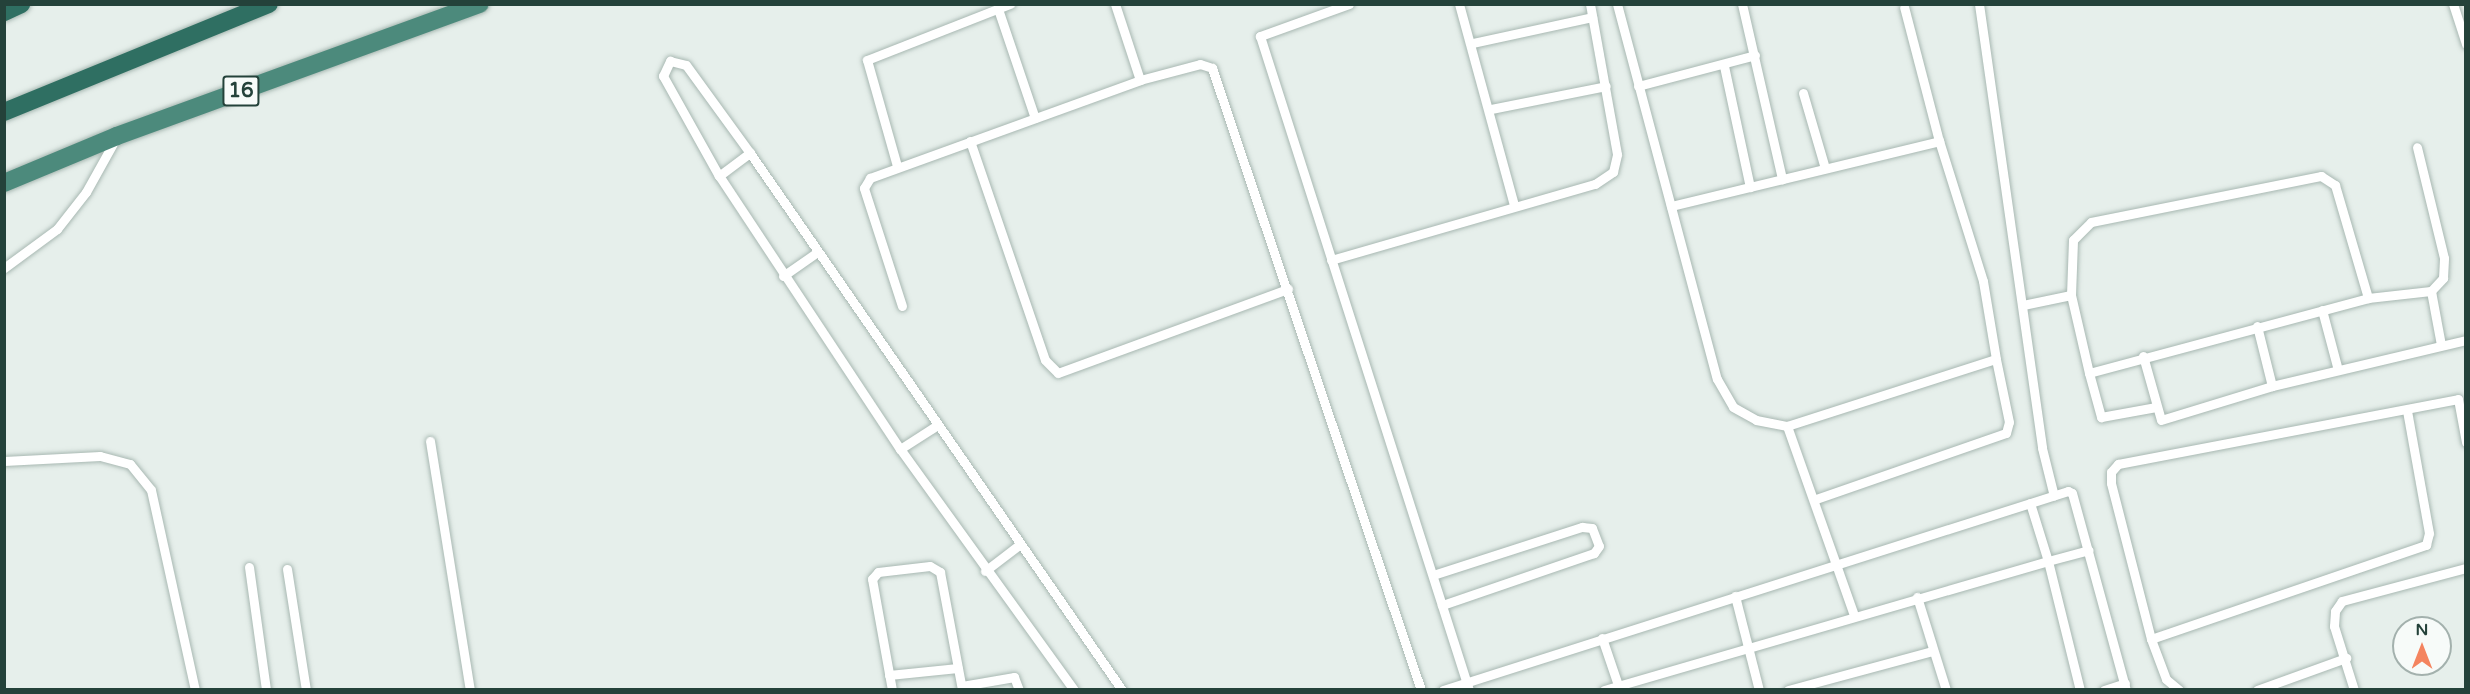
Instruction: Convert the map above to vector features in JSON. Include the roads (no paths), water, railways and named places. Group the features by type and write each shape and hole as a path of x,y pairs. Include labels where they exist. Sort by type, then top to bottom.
{"highway":[{"path":"4,12 21,4"},
{"path":"4,112 269,4"},
{"name":"16","path":"4,183 117,136 480,4"}],"lane":[{"path":"897,166 867,60 1010,4"},
{"path":"1115,4 1140,80"},
{"path":"1349,4 1260,36 1468,686"},
{"path":"1459,4 1473,43 1515,205"},
{"path":"1331,260 1515,205 1595,184 1613,172 1617,154 1590,4"},
{"path":"1617,4 1717,380 1733,407 1756,420 1786,426 1996,358"},
{"path":"1742,4 1782,179"},
{"path":"1978,4 2042,448 2054,496"},
{"path":"2453,4 2466,44"},
{"path":"1816,499 2006,434 2009,422 1983,281 1939,141 1904,7"},
{"path":"998,9 1035,118"},
{"path":"1473,43 1592,17"},
{"path":"1638,86 1724,66 1755,55"},
{"path":"1074,690 985,571 783,276 719,176 663,76 670,60 686,64 750,153 816,253 1018,545 1122,690"},
{"path":"902,306 864,188 870,178 897,166 1140,80 1200,64 1216,74 1421,690"},
{"path":"1724,66 1750,187"},
{"path":"1491,109 1606,86"},
{"path":"1803,93 1825,168"},
{"path":"4,268 57,229 86,192 117,136"},
{"path":"970,141 1045,360 1058,373 1288,289"},
{"path":"1671,207 1939,141"},
{"path":"2089,373 2143,356 2367,298 2431,291 2444,278 2444,258 2417,147"},
{"path":"719,176 750,153"},
{"path":"2156,407 2100,417 2071,295 2073,240 2091,222 2321,176 2335,185 2367,298"},
{"path":"783,276 816,253"},
{"path":"2431,291 2441,345"},
{"path":"2023,305 2071,295"},
{"path":"2322,310 2338,370"},
{"path":"2257,326 2272,386"},
{"path":"2143,356 2156,407 2163,420 2272,386 2466,340"},
{"path":"2179,690 2166,679 2151,639 2111,483 2111,472 2118,464 2407,411 2458,399 2466,442"},
{"path":"2151,639 2426,545 2429,533 2407,411"},
{"path":"900,449 936,426"},
{"path":"1786,426 1816,499 1854,615"},
{"path":"429,441 470,690"},
{"path":"4,461 100,456 130,464 151,490 195,690"},
{"path":"1443,690 1468,686 1602,638 2030,503 2072,493 2126,686 2104,690"},
{"path":"2030,503 2048,561 2080,690"},
{"path":"1433,575 1582,527 1592,528 1599,546 1594,553 1442,605"},
{"path":"985,571 1018,545"},
{"path":"1604,690 1748,644 2089,550"},
{"path":"892,690 872,579 878,572 930,566 940,572 962,688 1014,677 1019,690"},
{"path":"249,567 266,690"},
{"path":"2354,690 2346,658 2334,626 2335,611 2342,602 2466,568"},
{"path":"287,569 306,690"},
{"path":"1735,596 1759,690"},
{"path":"1917,597 1946,690"},
{"path":"1602,638 1618,685"},
{"path":"1788,690 1933,651"},
{"path":"2257,690 2346,658"},
{"path":"889,675 958,668"},
{"path":"1636,679 1639,690"}]}
